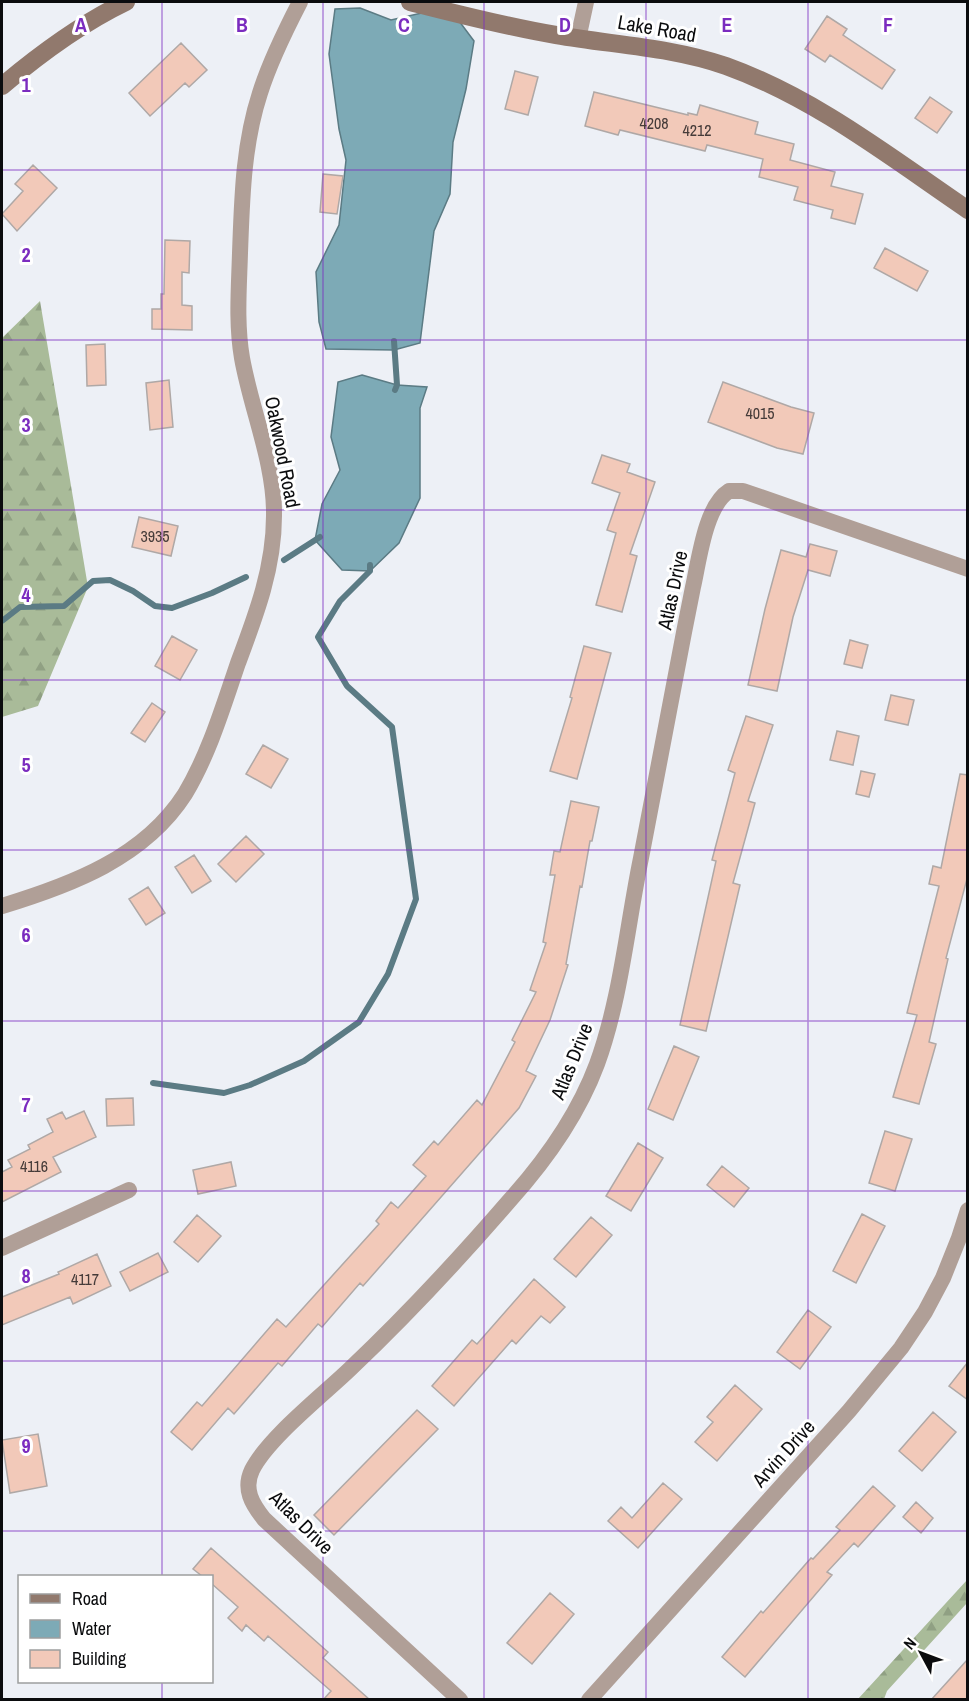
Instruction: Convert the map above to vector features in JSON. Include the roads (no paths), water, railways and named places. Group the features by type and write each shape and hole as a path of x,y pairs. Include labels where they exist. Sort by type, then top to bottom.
{"street":[{"path":"2,86 39,55 72,32 126,2"},
{"name":"Oakwood Road","path":"2,906 80,879 114,862 156,830 176,806 195,775 207,749 258,608 271,555 274,508 269,474 238,332 242,190 250,135 260,93 271,63 300,2"},
{"name":"Lake Road","path":"410,2 488,21 579,39 647,47 695,57 764,81 829,116 968,210"},
{"path":"579,39 586,2"},
{"name":"Atlas Drive","path":"460,1700 264,1519 253,1505 249,1494 251,1472 260,1457 277,1438 406,1314 511,1200 552,1149 581,1099 597,1064 609,1023 693,587 706,530 719,500 729,491 743,491 968,569"},
{"path":"2,1248 129,1190"},
{"name":"Arvin Drive","path":"590,1700 841,1420 901,1347 926,1312 943,1278 968,1210"}],"water":[{"path":"360,8 391,20 426,12 459,21 474,41 466,89 453,142 450,194 434,231 420,343 394,350 326,349 319,322 316,272 339,225 346,160 339,129 329,54 335,9"},
{"path":"362,375 397,385 427,387 420,408 420,498 399,543 370,571 342,570 315,540 322,504 340,470 331,437 338,382"}],"waterway":[{"path":"394,341 397,385 395,390"},
{"path":"284,560 320,537"},
{"path":"153,1083 224,1093 250,1085 304,1061 359,1022 388,974 416,899 392,727 347,686 318,637 340,601 370,571 370,565"},
{"path":"2,621 20,607 64,606 93,581 110,580 133,591 155,606 172,608 246,577"}]}
